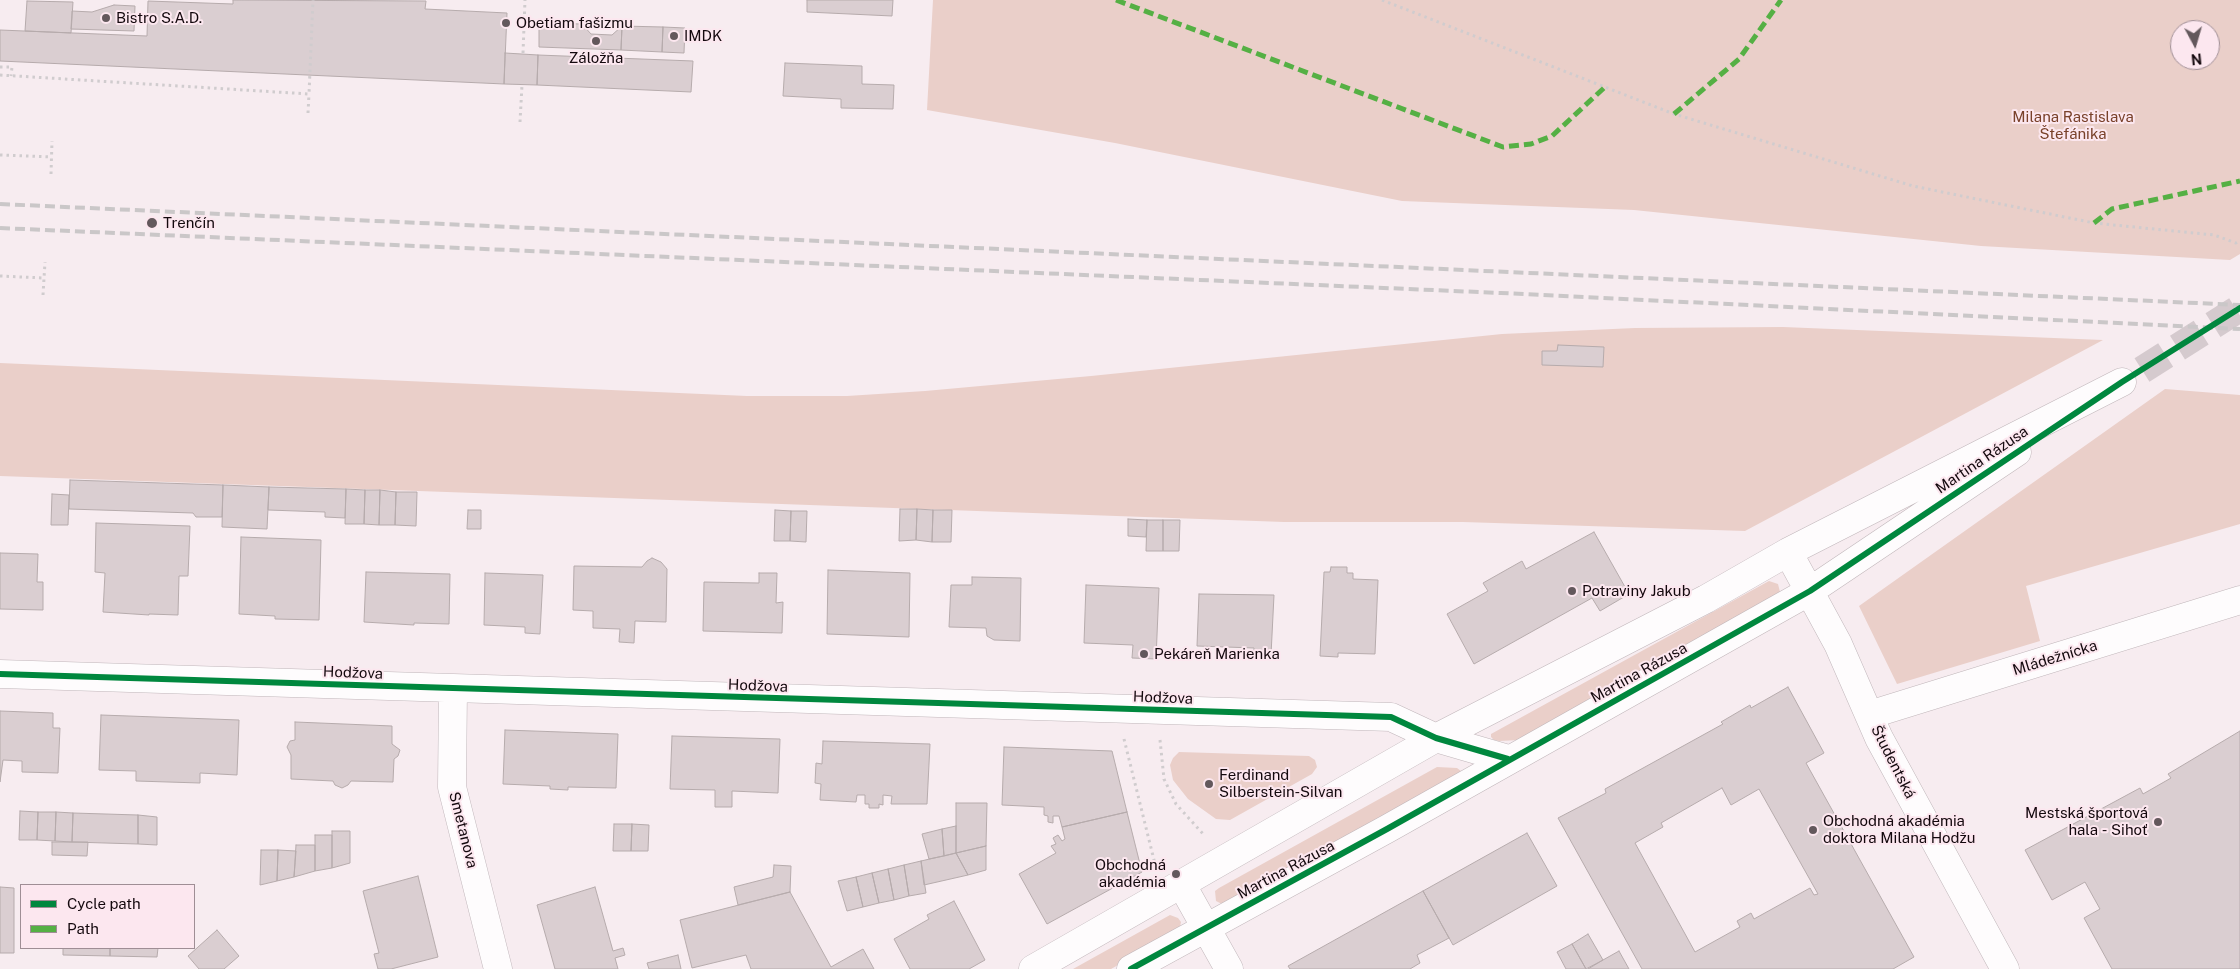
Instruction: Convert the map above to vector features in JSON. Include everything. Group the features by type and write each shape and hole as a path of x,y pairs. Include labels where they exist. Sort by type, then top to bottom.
{"street":[{"name":"Martina Rázusa","path":"1033,969 1436,738 1706,599 1788,552 2132,376 1810,591 1387,829 1131,969"},
{"name":"Študentská","path":"1788,552 1838,644 1879,738 2005,969"},
{"name":"Mládežnícka","path":"1869,715 2240,600"},
{"name":"Hodžova","path":"0,674 1391,718 1436,738 1508,760"},
{"name":"Smetanova","path":"453,689 452,787 498,969"},
{"path":"1182,885 1229,969"}],"path":[{"path":"308,113 313,0"},
{"path":"523,54 525,0"},
{"path":"1382,0 1674,114 1913,186 2094,223 2214,235 2236,243 2240,242"},
{"path":"0,67 12,67 11,76"},
{"path":"0,75 309,94"},
{"path":"520,122 522,85"},
{"path":"51,174 52,141"},
{"path":"0,155 52,157"},
{"path":"43,295 45,262"},
{"path":"0,276 44,278"},
{"path":"1124,739 1156,872"},
{"path":"1160,740 1164,779 1176,804 1210,841"}],"green space":[{"name":"Milana Rastislava Štefánika","path":"933,0 2240,0 2240,254 2230,260 1981,246 1634,210 1402,201 1115,143 927,110"},
{"path":"1783,327 2103,340 1745,531 1463,522 1284,522 0,476 0,363 747,396 847,396 1091,376 1502,334 1635,328"},
{"path":"2165,389 2240,395 2240,524 2026,586 2040,641 1897,684 1859,606"},
{"path":"1769,581 1778,584 1780,592 1520,740 1499,741 1491,737 1491,734"},
{"path":"1179,752 1309,756 1315,760 1317,767 1312,774 1230,820 1216,819 1188,799 1173,780 1170,765 1173,758"},
{"path":"1437,767 1457,768 1461,771 1461,774 1224,905 1216,901 1215,891 1219,888"},
{"path":"1170,915 1178,918 1181,922 1179,931 1111,969 1073,969"}],"building":[{"path":"233,0 426,1 425,9 507,13 504,84 0,61 0,30 147,36 148,1 233,4"},
{"path":"807,0 893,0 892,16 807,12"},
{"path":"27,1 73,2 71,33 25,31"},
{"path":"114,5 135,6 134,31 71,29 72,11 92,12"},
{"path":"539,23 582,24 591,34 612,35 622,26 621,50 539,47"},
{"path":"622,26 663,27 662,52 621,50"},
{"path":"663,27 685,28 684,53 662,52"},
{"path":"505,53 538,55 537,85 504,84"},
{"path":"538,55 693,61 691,92 537,85"},
{"path":"785,63 862,66 862,84 894,85 893,109 841,108 841,99 783,96"},
{"path":"1558,345 1604,347 1603,367 1542,365 1542,351 1557,351"},
{"path":"70,480 223,485 222,517 196,517 193,513 69,509"},
{"path":"223,485 269,487 267,529 222,527"},
{"path":"269,487 346,489 345,518 325,517 325,512 268,510"},
{"path":"346,489 365,490 364,524 345,524"},
{"path":"365,490 380,490 379,525 364,524"},
{"path":"380,490 396,492 395,525 379,525"},
{"path":"396,492 417,492 416,526 395,525"},
{"path":"52,494 69,495 68,525 51,525"},
{"path":"900,509 917,509 916,540 899,541"},
{"path":"917,509 933,510 932,542 916,540"},
{"path":"468,510 481,510 481,529 467,529"},
{"path":"775,510 791,511 790,541 774,541"},
{"path":"933,510 952,510 951,542 932,542"},
{"path":"791,511 807,511 806,542 790,541"},
{"path":"1128,519 1147,520 1146,537 1128,536"},
{"path":"1147,520 1163,520 1163,551 1146,551"},
{"path":"1163,520 1180,520 1179,551 1163,551"},
{"path":"96,523 190,526 188,576 179,576 178,615 103,612 105,573 95,572"},
{"path":"1594,532 1629,594 1600,611 1592,598 1474,664 1447,614 1488,591 1483,583 1522,561 1526,569"},
{"path":"241,537 321,540 319,620 275,619 275,616 239,614"},
{"path":"0,553 38,554 37,582 43,582 43,610 0,609"},
{"path":"652,558 661,562 667,569 666,622 635,621 634,643 619,642 620,629 593,628 593,611 573,610 574,566 642,567"},
{"path":"1331,567 1347,567 1347,573 1353,573 1353,579 1378,580 1375,654 1338,653 1338,657 1320,656 1324,572 1330,572"},
{"path":"828,570 910,573 909,637 827,634"},
{"path":"366,572 450,574 449,624 414,623 414,625 364,622"},
{"path":"485,573 543,575 540,634 525,633 525,627 484,625"},
{"path":"759,573 777,573 776,603 783,602 782,633 703,631 704,582 759,583"},
{"path":"972,577 1021,578 1020,641 994,640 987,636 986,628 949,627 951,585 972,585"},
{"path":"1086,585 1159,588 1156,659 1132,658 1133,645 1084,643"},
{"path":"1199,594 1274,595 1271,655 1254,654 1254,648 1197,646"},
{"path":"1788,687 1824,753 1806,763 1914,957 1893,969 1642,969 1558,818 1606,793 1605,789 1723,724 1721,722 1750,705 1751,708","holes":["1722,788 1731,805 1759,789 1818,894 1814,895 1810,888 1754,919 1751,913 1737,921 1740,927 1695,952 1635,843 1663,827 1661,823"]},
{"path":"0,711 53,713 53,728 60,728 58,773 22,772 22,761 3,760 0,782"},
{"path":"101,715 239,720 237,775 200,773 200,783 136,781 136,771 99,770"},
{"path":"295,722 392,726 392,744 400,750 398,756 394,759 393,782 351,781 342,788 335,785 333,781 291,779 291,755 287,747 290,741 295,740"},
{"path":"505,730 618,734 616,788 568,787 568,790 550,789 550,786 503,784"},
{"name":"Mestská športová hala - Sihoť","path":"2240,731 2240,969 2112,969 2084,918 2100,909 2085,882 2052,900 2025,850 2140,788 2143,794 2171,778 2168,774"},
{"path":"672,736 780,739 778,793 732,791 732,807 715,807 715,790 670,789"},
{"path":"823,741 930,744 927,804 891,804 892,796 883,795 883,805 879,804 879,808 869,808 869,804 865,804 865,795 857,795 856,802 820,800 821,784 815,783 816,763 822,764"},
{"path":"1004,747 1112,751 1127,812 1062,827 1059,816 1053,816 1053,823 1048,822 1048,816 1044,815 1044,807 1002,805"},
{"path":"956,803 987,803 986,846 956,853"},
{"path":"20,811 38,812 37,840 19,840"},
{"path":"38,812 56,812 55,841 37,840"},
{"path":"56,812 73,813 72,842 55,841"},
{"path":"1127,812 1142,872 1047,924 1019,874 1056,853 1051,846 1056,844 1053,838 1058,835 1062,841 1065,839 1062,827"},
{"path":"73,813 138,815 138,844 72,842"},
{"path":"138,815 157,817 157,845 138,844"},
{"path":"614,824 632,824 631,851 613,851"},
{"path":"632,824 649,825 648,851 631,851"},
{"path":"956,826 956,853 944,856 942,829"},
{"path":"942,829 944,856 929,859 922,834"},
{"path":"332,831 350,831 350,863 332,868"},
{"path":"1527,833 1557,886 1453,945 1423,891"},
{"path":"315,835 332,835 332,868 315,871"},
{"path":"52,842 88,842 87,856 52,855"},
{"path":"296,845 315,845 315,871 294,877"},
{"path":"986,846 986,870 968,875 956,853"},
{"path":"261,850 278,850 277,881 260,885"},
{"path":"278,850 296,851 294,877 277,881"},
{"path":"956,853 968,875 924,885 921,861"},
{"path":"921,861 926,893 909,896 904,865"},
{"path":"774,865 791,866 790,892 738,905 734,887 773,877"},
{"path":"904,865 909,896 894,900 888,869"},
{"path":"888,869 894,900 879,903 872,873"},
{"path":"872,873 879,903 863,907 856,877"},
{"path":"418,876 438,957 391,969 378,969 374,954 379,953 363,891"},
{"path":"856,877 863,907 847,911 838,881"},
{"path":"0,887 14,888 14,953 0,953"},
{"path":"595,887 613,951 623,948 625,955 615,958 618,969 555,969 537,905"},
{"path":"1423,891 1449,938 1417,955 1420,963 1410,969 1290,969 1288,966"},
{"path":"790,892 831,967 863,949 874,969 751,969 746,955 692,968 680,920"},
{"path":"954,901 985,960 969,969 910,969 894,939 929,919 927,915"},
{"path":"217,930 239,956 224,969 199,969 188,956"},
{"path":"1588,934 1603,960 1586,969 1572,944"},
{"path":"1572,944 1586,969 1566,969 1557,952"},
{"path":"63,949 110,949 110,956 63,955"},
{"path":"110,949 158,949 157,957 110,956"},
{"path":"1619,951 1629,969 1588,969 1603,960"},
{"path":"678,955 681,969 649,969 647,963"}],"tunnel":[{"path":"2142,370 2240,308"}],"railway":[{"path":"0,204 2240,305"},
{"path":"0,228 1501,293 2240,329"}],"marked path":[{"path":"1116,0 1503,147 1531,144 1552,136 1605,87"},
{"path":"1674,114 1739,59 1781,0"},
{"path":"2094,223 2112,209 2240,181"}],"cycle path":[{"path":"1131,969 1387,829 1810,591 2122,382 2240,308"},
{"path":"0,674 1391,717 1436,738 1508,759"}],"place":[{"name":"Bistro S.A.D.","path":"106,18"},
{"name":"Obetiam fašizmu","path":"506,23"},
{"name":"IMDK","path":"674,36"},
{"name":"Záložňa","path":"596,41"},
{"name":"Trenčín","path":"152,223"},
{"name":"Potraviny Jakub","path":"1572,591"},
{"name":"Pekáreň Marienka","path":"1144,654"},
{"name":"Ferdinand Silberstein-Silvan","path":"1209,784"},
{"name":"Mestská športová hala - Sihoť","path":"2158,822"},
{"name":"Obchodná akadémia doktora Milana Hodžu","path":"1813,830"},
{"name":"Obchodná akadémia","path":"1176,874"}]}
